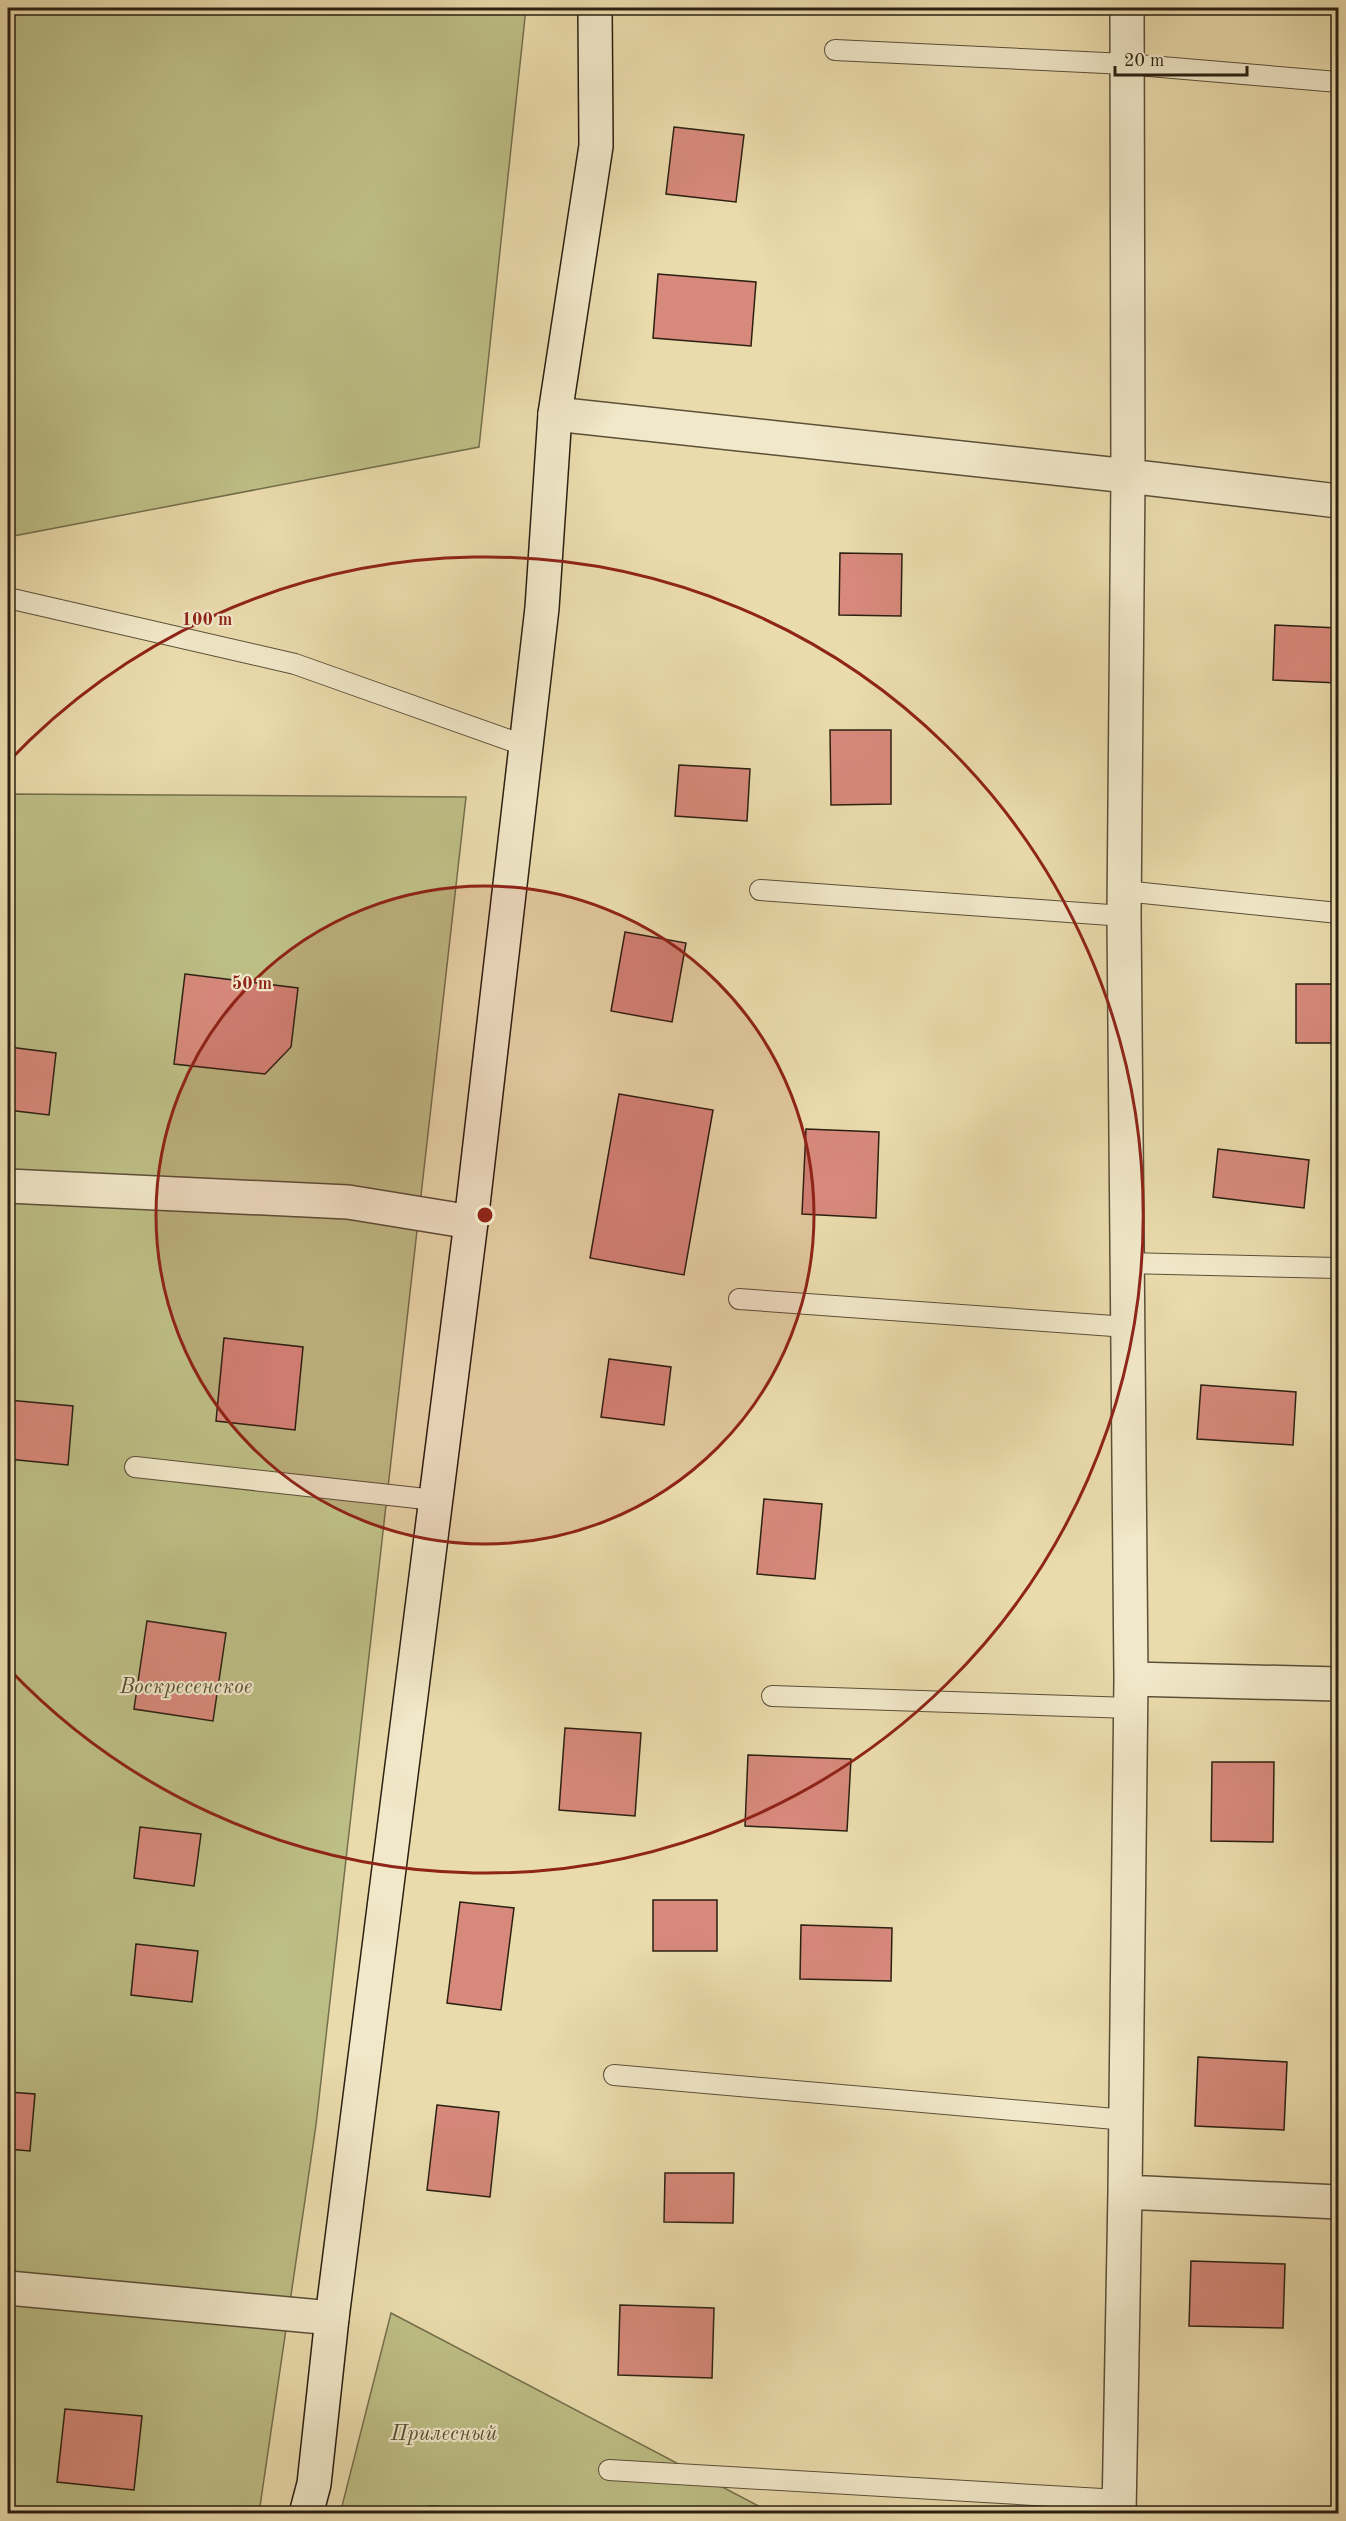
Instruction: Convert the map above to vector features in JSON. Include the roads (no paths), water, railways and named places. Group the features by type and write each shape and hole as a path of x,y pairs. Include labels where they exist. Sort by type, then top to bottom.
{"street":[{"path":"306,2514 314,2484 332,2318 471,1222 542,608 555,414 596,146 595,8"},
{"path":"1119,2507 1131,1694 1124,904 1128,476 1127,8"},
{"path":"555,414 1338,501"},
{"path":"8,1186 348,1202 471,1222"},
{"path":"1131,1694 1338,1684"},
{"path":"1125,2192 1338,2202"},
{"path":"8,2288 332,2318"}],"lane":[{"path":"835,50 1126,64 1338,82"},
{"path":"8,598 295,664 526,746"},
{"path":"760,890 1338,913"},
{"path":"1126,1263 1338,1268"},
{"path":"739,1299 1127,1327"},
{"path":"135,1467 435,1500"},
{"path":"772,1696 1131,1694"},
{"path":"614,2075 1126,2120"},
{"path":"609,2470 1119,2507"}],"park label":[{"name":"Воскресенское","path":"186,1686"},
{"name":"Прилесный","path":"444,2433"}]}
